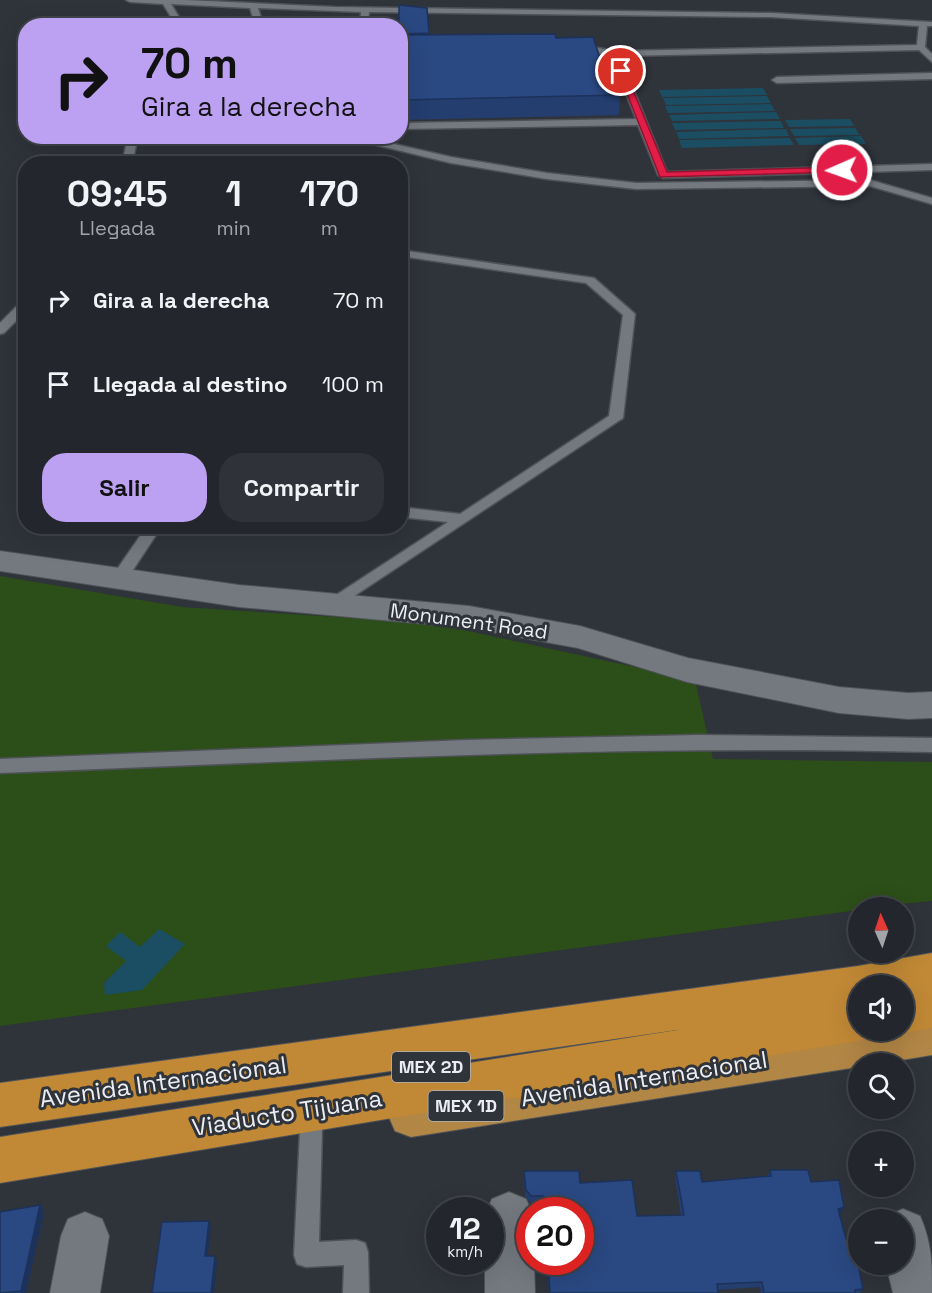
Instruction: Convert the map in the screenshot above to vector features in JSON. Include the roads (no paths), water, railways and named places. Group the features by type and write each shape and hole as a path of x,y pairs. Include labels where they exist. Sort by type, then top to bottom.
{"highway":[{"name":"Avenida Internacional","path":"0,1105 858,985 932,972"},
{"path":"914,988 932,986"},
{"name":"Viaducto Tijuana","path":"0,1114 429,1067 848,1000"},
{"path":"914,1011 932,1009"},
{"name":"Viaducto Tijuana","path":"0,1160 848,1023"},
{"name":"Avenida Internacional","path":"0,1178 932,1035"}],"street":[{"name":"Monument Road","path":"0,561 239,596 470,617 579,637 687,670 839,700 908,706 932,705"},
{"path":"509,1216 510,1293"},
{"path":"75,1293 85,1236"},
{"path":"914,1275 918,1293"}],"lane":[{"path":"130,0 365,9 759,14 928,23 921,47"},
{"path":"166,2 175,18"},
{"path":"253,6 257,18"},
{"path":"364,18 365,9"},
{"path":"569,46 615,54 921,47 932,59"},
{"path":"615,54 663,175 932,167"},
{"path":"777,80 932,76"},
{"path":"408,126 642,122"},
{"path":"382,144 547,176 603,182 654,187 870,183 932,201"},
{"path":"333,605 616,418 629,314 590,280 408,254"},
{"path":"0,330 18,312"},
{"path":"408,513 463,519"},
{"path":"119,578 149,534"},
{"path":"0,766 570,744 842,742 932,745"},
{"path":"311,1130 306,1255 356,1252 356,1293"}],"water":[{"path":"763,88 767,95 662,97 659,90"},
{"path":"767,96 771,103 666,105 663,98"},
{"path":"771,104 775,111 668,113 665,106"},
{"path":"776,112 780,119 672,121 669,115"},
{"path":"850,119 854,126 789,127 785,120"},
{"path":"781,121 784,128 675,130 672,123"},
{"path":"855,128 860,135 794,136 790,129"},
{"path":"786,129 789,136 679,139 676,132"},
{"path":"861,136 866,144 799,145 795,138"},
{"path":"790,138 794,145 682,148 679,140"},
{"path":"159,929 185,944 142,990 105,995 104,983 126,961 106,946 120,932 140,947"}]}
